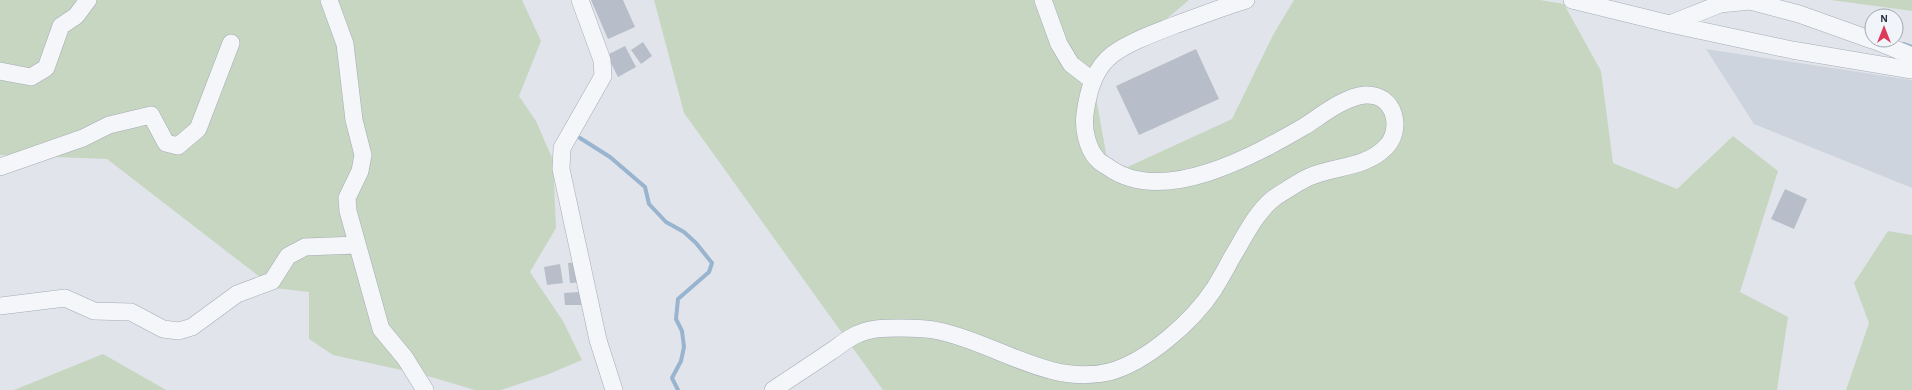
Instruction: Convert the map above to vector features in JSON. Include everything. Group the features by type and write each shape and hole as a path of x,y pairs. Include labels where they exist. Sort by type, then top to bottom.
{"street":[{"path":"0,71 31,77 46,68 61,26 76,16 88,0"},
{"path":"329,0 345,44 354,120 363,155 360,171 347,198 348,211 381,329 405,358 425,390"},
{"path":"580,0 602,60 603,76 562,148 561,169 598,340 614,390"},
{"path":"1043,0 1058,44 1071,64 1093,81"},
{"path":"773,390 857,334 874,329 915,328 939,331 967,339 1050,371 1082,374 1107,372 1131,364 1159,346 1198,310 1214,289 1262,210 1274,199 1310,177 1369,160 1384,150 1393,139 1395,118 1390,104 1377,96 1365,95 1348,101 1274,144 1195,177 1162,181 1136,180 1117,173 1097,159 1090,147 1085,131 1084,118 1093,81 1103,64 1112,54 1150,35 1246,0"},
{"path":"1572,0 1670,24 1792,50 1912,70"},
{"path":"1670,24 1720,4 1750,0 1799,14 1864,37"},
{"path":"0,168 83,138 109,125 151,115 166,143 178,146 198,129 231,43"},
{"path":"1892,48 1912,56"},
{"path":"0,306 65,298 94,311 131,312 163,329 179,331 192,327 237,294 272,280 288,256 305,247 357,245"}],"shaded area":[{"path":"1706,49 1912,80 1912,188 1754,124"}],"green space":[{"path":"0,0 522,0 541,41 519,96 536,121 553,160 556,228 530,272 563,321 582,360 549,374 501,390 475,390 424,375 333,355 309,339 309,292 274,288 107,159 0,155"},
{"path":"654,0 1189,0 1093,81 1110,175 1232,119 1273,35 1294,0 1540,0 1564,4 1601,71 1613,163 1677,189 1733,136 1778,171 1740,292 1788,317 1777,390 883,390 684,113"},
{"path":"1831,0 1912,0 1912,11 1904,10 1904,8 1890,8"},
{"path":"1888,231 1912,235 1912,390 1846,390 1869,323 1854,283"},
{"path":"103,354 166,390 14,390"}],"building":[{"path":"591,0 623,0 635,27 608,39"},
{"path":"643,42 652,56 641,64 631,50"},
{"path":"625,46 636,67 618,77 607,55"},
{"path":"1196,49 1219,99 1139,135 1116,86"},
{"path":"1785,189 1807,199 1794,229 1771,219"},
{"path":"580,262 582,282 570,283 568,263"},
{"path":"560,264 563,283 547,285 544,267"},
{"path":"580,292 581,305 565,305 564,293"}],"waterway":[{"path":"1904,44 1912,47"},
{"path":"580,138 610,157 645,187 649,204 666,222 684,232 696,243 712,263 709,272 678,299 676,319 682,331 684,347 681,361 672,378 678,390"}]}
